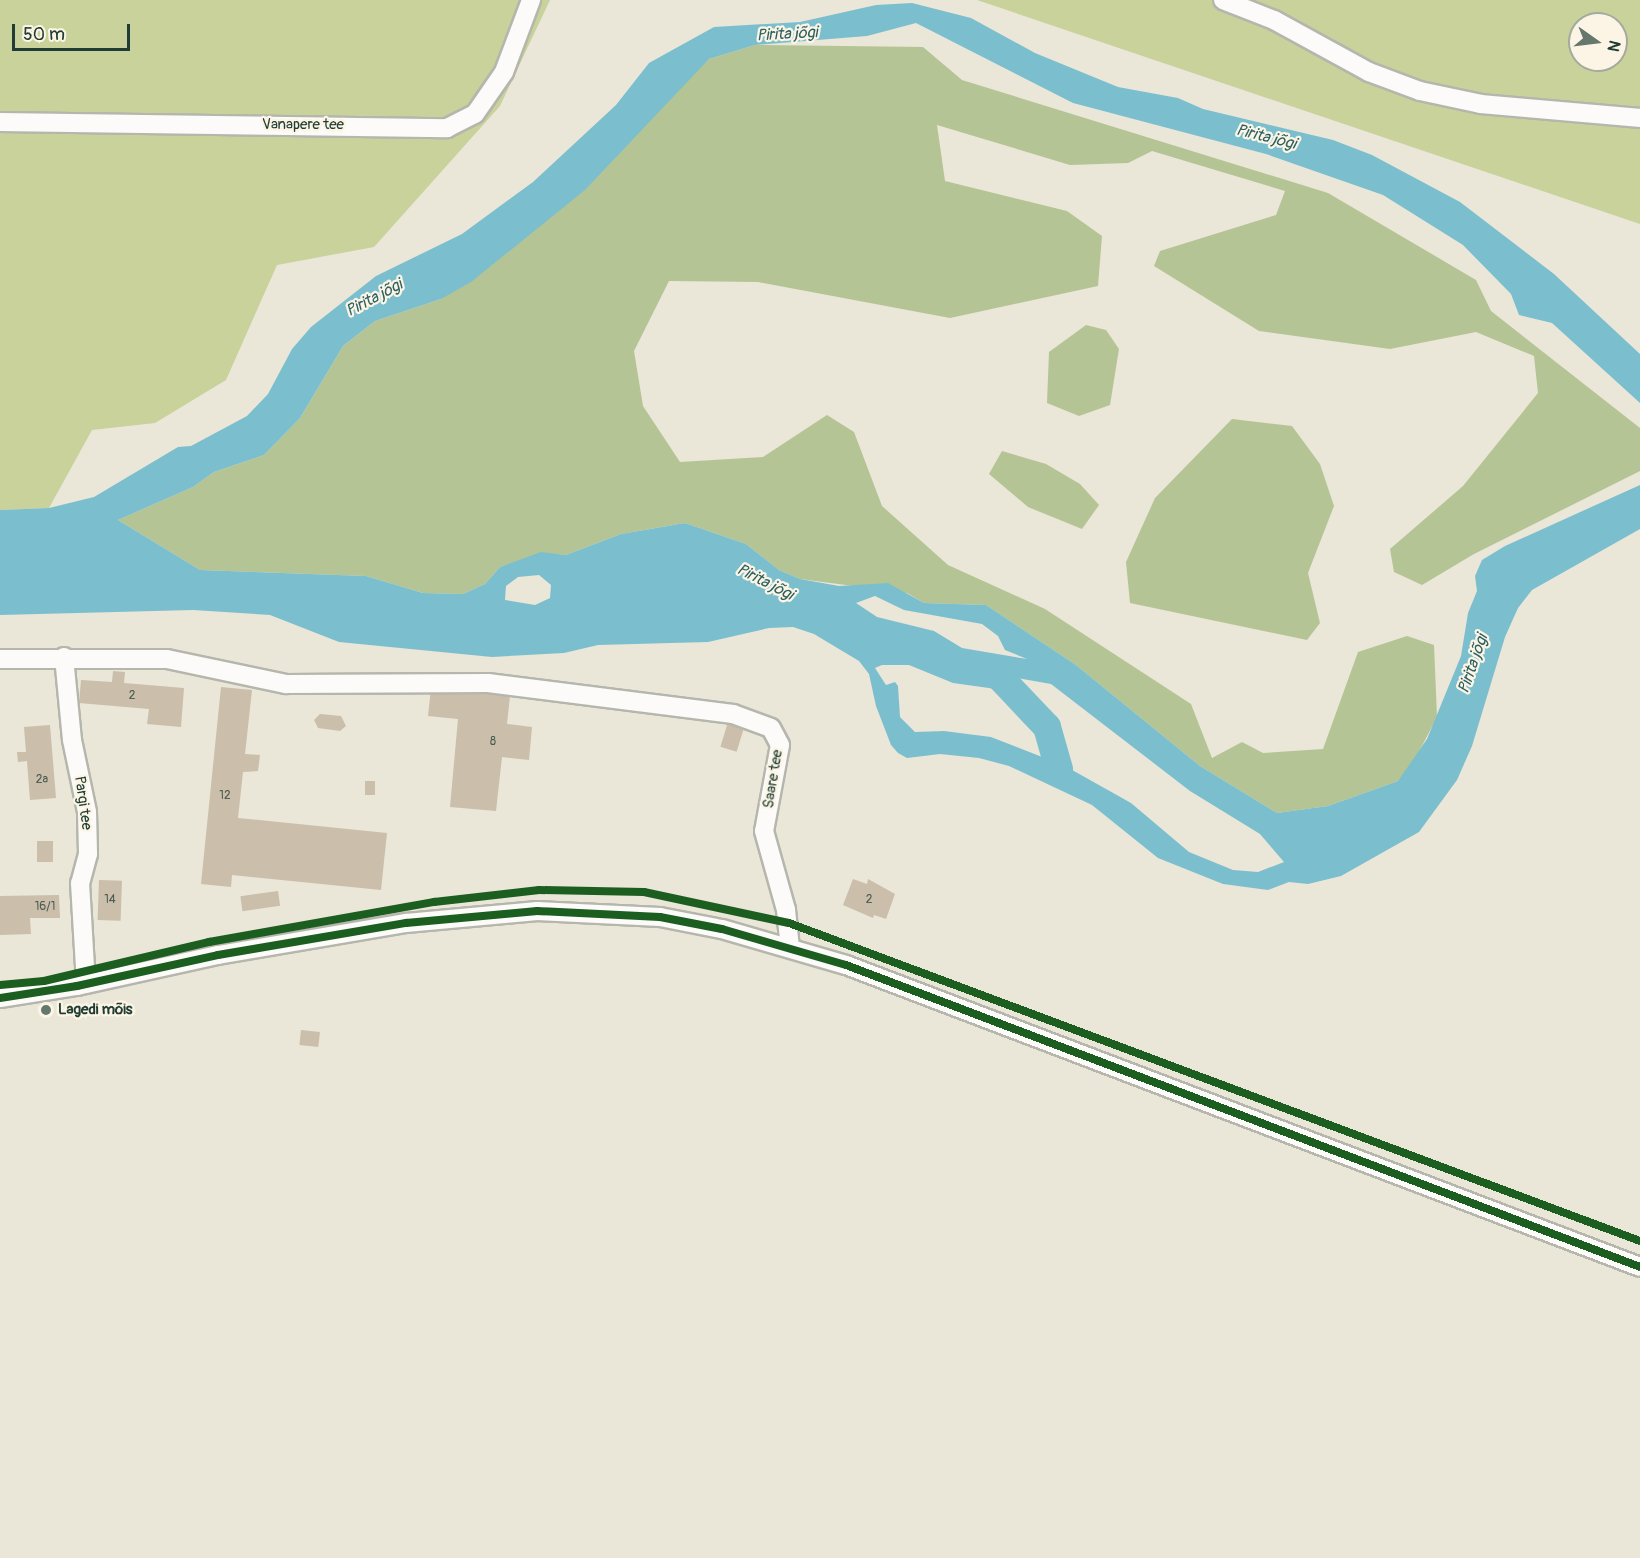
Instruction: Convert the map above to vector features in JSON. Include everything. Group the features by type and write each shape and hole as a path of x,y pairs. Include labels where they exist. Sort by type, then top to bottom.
{"street":[{"name":"Vanapere tee","path":"0,122 447,128 475,114 504,72 531,0"},
{"path":"1223,0 1274,20 1369,72 1420,91 1481,104 1640,118"},
{"path":"0,659 64,657"},
{"name":"Saare tee","path":"64,657 167,659 286,684 488,683 733,714 771,728 780,745 764,831 787,916 790,947"},
{"name":"Pargi tee","path":"64,657 72,741 87,812 88,854 80,883 86,984"},
{"path":"0,998 86,984 218,955 406,923 537,911 660,916 790,947 1176,1087 1640,1267"}],"green space":[{"path":"0,0 550,0 500,106 374,247 277,265 226,380 155,423 92,430 49,508 0,510"},
{"path":"977,0 1640,0 1640,224"},
{"path":"755,45 923,47 962,80 1328,193 1476,280 1491,311 1640,428 1640,471 1474,554 1422,585 1394,572 1390,549 1463,486 1538,393 1534,356 1476,332 1390,349 1259,331 1154,266 1160,251 1276,215 1285,191 1152,151 1128,163 1070,165 937,125 945,181 1067,211 1102,236 1098,286 950,318 758,282 669,281 634,351 643,406 680,462 763,457 827,415 854,432 882,506 948,565 1045,609 1191,704 1212,758 1242,742 1263,753 1323,749 1358,652 1407,636 1434,645 1437,717 1412,765 1398,781 1328,806 1277,813 1200,766 1076,665 986,605 924,603 907,593 800,579 779,570 746,544 685,523 621,534 566,555 541,553 500,567 485,584 463,594 423,593 366,576 200,570 118,520 193,487 214,472 264,455 300,418 343,346 375,321 441,299 709,59"},
{"path":"1086,325 1106,330 1119,349 1110,405 1079,416 1047,403 1049,352"},
{"path":"1232,419 1292,426 1320,464 1334,506 1308,573 1320,623 1307,640 1130,603 1126,562 1155,498"},
{"path":"1002,451 1046,464 1080,484 1099,505 1082,529 1028,507 989,474"}],"water":[{"path":"912,3 971,18 1035,53 1118,87 1178,98 1203,109 1333,140 1372,155 1460,202 1554,274 1640,354 1640,403 1552,323 1519,315 1511,294 1463,245 1383,195 1266,154 1073,103 916,23 867,36 755,45 709,59 585,190 471,282 441,299 375,321 343,346 300,418 264,455 214,472 193,487 118,520 200,570 366,576 423,593 463,594 485,584 500,567 541,552 566,555 621,534 685,523 746,544 779,570 800,579 839,586 888,583 924,603 986,605 1076,665 1200,766 1277,813 1328,806 1398,781 1427,739 1461,656 1468,613 1477,591 1475,576 1482,560 1505,546 1640,485 1640,529 1532,590 1518,608 1505,637 1472,746 1457,780 1419,832 1341,876 1308,884 1289,882 1268,890 1223,884 1158,858 1092,805 1009,766 979,758 940,754 907,758 898,753 891,745 876,706 869,674 859,661 814,634 793,627 769,628 708,642 598,645 564,653 492,657 339,642 270,615 193,610 0,615 0,510 49,508 94,497 178,447 191,446 247,416 268,394 292,349 311,327 376,276 462,234 533,182 616,105 649,63 714,27 800,22 876,5","holes":["539,575 551,585 550,598 535,605 505,600 506,586 518,577","875,596 904,610 982,624 998,636 1005,650 1027,659 962,648 934,631 877,617 856,603","882,665 909,665 953,683 996,689 1017,678 1051,684 1190,791 1260,834 1284,862 1258,872 1233,870 1189,852 1131,803 1065,766 991,737 944,731 915,732 900,717 898,686 895,682 886,685 875,668"]}],"building":[{"path":"113,671 125,672 124,683 184,688 181,727 147,724 149,709 79,703 81,680 112,682"},
{"path":"221,687 252,690 245,754 260,755 258,771 243,772 238,818 387,833 381,890 232,875 231,887 201,884"},
{"path":"431,688 510,696 507,724 532,727 529,760 502,757 496,811 450,807 458,719 428,716"},
{"path":"320,714 341,716 346,726 340,731 318,728 314,720"},
{"path":"728,722 744,727 737,752 720,747"},
{"path":"50,725 56,798 30,800 27,761 18,762 17,752 26,752 24,727"},
{"path":"365,781 375,781 375,795 365,795"},
{"path":"37,841 53,841 53,862 37,862"},
{"path":"853,879 867,884 868,879 895,894 886,919 874,915 873,918 843,905"},
{"path":"99,880 122,881 121,921 98,920"},
{"path":"278,891 280,906 242,911 240,896"},
{"path":"59,895 60,918 30,918 31,934 0,935 0,896"},
{"path":"301,1030 320,1032 318,1047 299,1045"}],"waterway":[{"name":"Pirita jõgi","path":"994,671 1047,727 1059,769"}],"cycle path":[{"path":"0,985 44,981 209,942 434,902 539,890 644,892 789,923 1640,1241"},
{"path":"0,998 77,986 218,955 406,923 537,911 660,917 722,929 846,965 1640,1267"}],"place":[{"name":"Lagedi mõis","path":"46,1010"}]}
